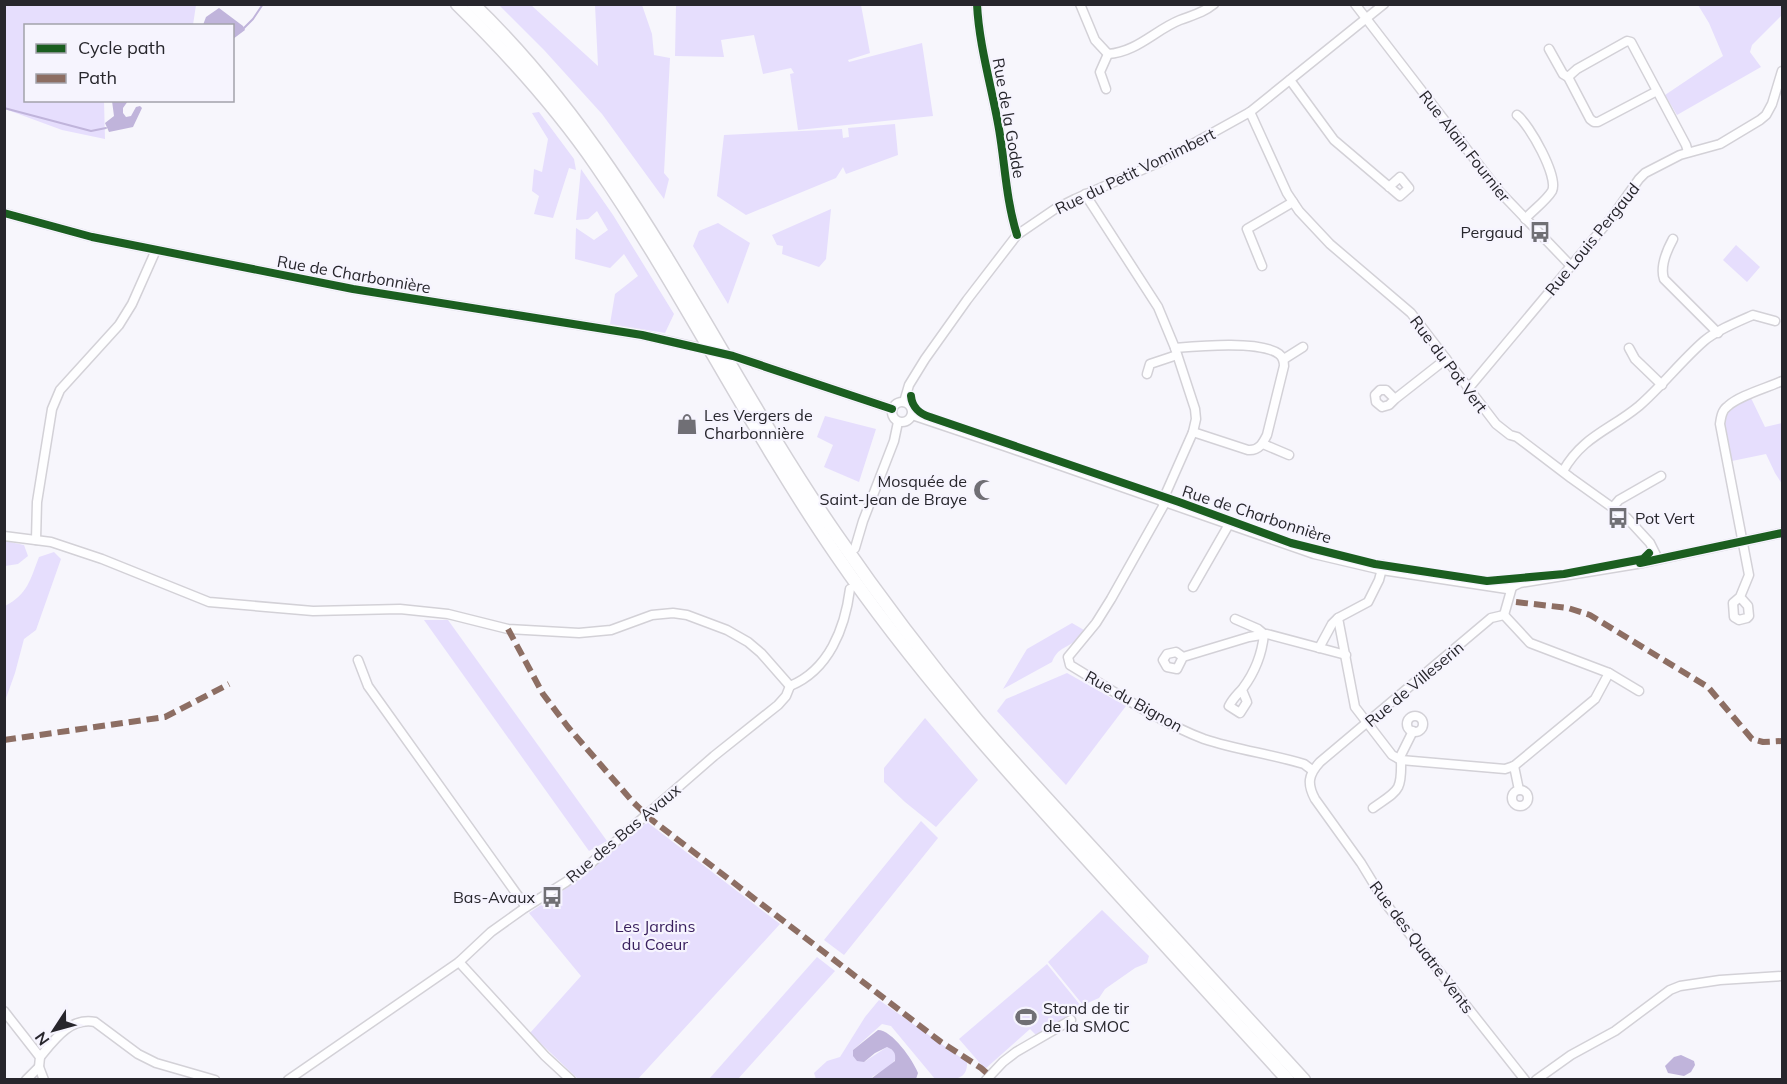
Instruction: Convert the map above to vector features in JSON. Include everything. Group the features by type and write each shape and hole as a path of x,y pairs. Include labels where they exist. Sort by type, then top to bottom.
{"highway":[{"path":"457,4 523,72 595,163 659,264 745,413 799,498 855,581 920,667 968,727 1288,1080"},
{"path":"473,4 548,85 610,167 656,238 796,473 834,532 912,639 978,722 1027,777 1304,1079"}],"street":[{"name":"Rue de la Godde","path":"977,4 1011,213 1017,235"},
{"path":"1080,4 1095,40 1108,54"},
{"path":"1108,54 1128,51 1179,20 1205,12 1214,4"},
{"name":"Rue Alain Fournier","path":"1355,4 1499,191 1571,266"},
{"name":"Rue du Petit Vomimbert","path":"904,402 909,385 925,360 1017,235 1055,209 1160,162 1250,112 1384,4"},
{"path":"1568,77 1577,69 1630,42 1688,152"},
{"path":"1549,49 1563,74 1568,77 1590,119 1594,122 1657,91"},
{"path":"1106,89 1100,72 1108,54"},
{"name":"Rue Louis Pergaud","path":"1468,389 1612,217 1639,179 1645,173 1680,154 1720,144 1760,120 1772,104 1780,86 1782,71"},
{"path":"1290,80 1334,140 1389,187"},
{"name":"Rue du Pot Vert","path":"1250,112 1299,211 1330,244 1411,313 1487,414 1501,428 1517,437 1627,518 1650,543 1658,559"},
{"path":"1517,115 1524,120 1547,161 1553,180 1551,192 1525,219"},
{"path":"1085,194 1158,307 1176,352 1196,414 1193,432 1164,502"},
{"path":"1262,266 1247,229 1293,202"},
{"name":"Rue de Charbonnière","path":"4,213 92,237 353,289 642,335 700,348"},
{"path":"1673,238 1668,247 1662,273 1664,279 1718,333"},
{"path":"36,540 37,502 52,409 60,390 123,318 132,304 156,250"},
{"path":"1563,471 1570,459 1588,440 1628,415 1662,385 1706,340 1753,315 1775,321"},
{"path":"1147,374 1150,364 1176,352 1242,345 1273,351 1284,359 1263,444 1253,451 1193,432"},
{"path":"1284,359 1303,347"},
{"path":"1629,348 1635,359 1662,385"},
{"path":"734,356 892,409"},
{"path":"1395,399 1446,359"},
{"path":"1740,597 1749,575 1720,424 1721,416 1726,407 1736,401 1782,381"},
{"path":"904,402 911,409 912,415 905,422 898,422 893,418 892,409 898,403 904,402"},
{"name":"Rue de Charbonnière","path":"912,415 1314,554 1507,589 1520,584 1658,559 1782,533"},
{"path":"855,548 894,441 898,422"},
{"path":"1263,444 1289,455"},
{"path":"1613,507 1619,500 1661,476"},
{"name":"Rue du Bignon","path":"1164,502 1112,599 1068,657 1068,662 1108,688 1182,729 1205,739 1304,764 1312,771"},
{"path":"1193,587 1228,526"},
{"path":"4,536 51,542 102,559 209,603 313,611 400,609 448,615 508,629 579,633 611,630 652,615 673,612 727,630 748,642 761,653 790,686"},
{"path":"1318,648 1338,618 1368,602 1379,580 1382,567"},
{"path":"1512,587 1504,615 1527,640 1534,645 1609,673 1639,691"},
{"name":"Rue des Bas Avaux","path":"288,1080 459,962 491,932 590,864 714,756 778,705 786,696 790,686 803,680 818,668 836,641 847,614 850,589"},
{"name":"Rue de Villeserin","path":"1312,771 1491,618 1504,615"},
{"path":"1338,618 1355,707 1392,755 1400,759 1504,769 1514,766 1595,699 1609,673"},
{"path":"1235,619 1264,634 1346,655"},
{"path":"1183,657 1264,634"},
{"path":"1242,690 1256,666 1264,634"},
{"path":"358,660 368,686 526,907"},
{"path":"1373,808 1399,789 1402,780 1400,759 1413,731"},
{"path":"1514,766 1519,790"},
{"name":"Rue des Quatre Vents","path":"1312,771 1309,780 1310,790 1315,799 1361,863 1386,904 1525,1080"},
{"path":"459,962 545,1056 571,1080"},
{"path":"1536,1080 1571,1055 1615,1031 1670,990 1680,986 1720,980 1782,976"},
{"path":"4,1011 40,1057"},
{"path":"986,1080 1016,1052 1071,1020"},
{"path":"44,1080 39,1067 40,1057 64,1030 78,1022 87,1021 95,1022 138,1054 156,1063 214,1080"},
{"path":"26,1080 39,1067"}],"green space":[{"path":"4,5 196,5 193,24 24,24 24,102 104,102 105,139 62,130 5,109"},
{"path":"499,5 531,5 598,66 595,5 642,5 652,34 654,55 670,58 664,173 669,179 664,199 602,114 544,50"},
{"path":"676,5 861,5 870,53 848,60 849,62 922,43 933,116 798,130 790,74 794,73 791,68 763,74 754,35 721,40 724,57 675,56"},
{"path":"1698,5 1782,5 1782,15 1752,45 1750,52 1761,67 1677,115 1665,95 1723,56 1709,23"},
{"path":"539,112 574,159 576,170 569,168 553,218 534,214 539,196 532,191 534,169 542,172 548,139 532,113"},
{"path":"895,124 898,155 846,174 843,167 836,178 746,215 717,196 724,135 842,129 843,138 849,137 848,128"},
{"path":"581,169 613,215 674,314 665,333 610,324 615,294 638,276 624,254 610,268 575,259 576,228 594,240 608,230 597,211 588,219 576,220"},
{"path":"831,209 826,259 819,267 782,254 783,246 777,245 772,235"},
{"path":"718,223 750,243 728,304 693,246 699,231"},
{"path":"1736,245 1760,267 1747,282 1723,260"},
{"path":"1751,398 1765,427 1782,423 1782,484 1766,454 1732,461 1726,435 1726,414 1731,407"},
{"path":"825,416 876,429 859,482 824,467 833,445 817,437"},
{"path":"5,541 24,545 28,556 18,564 5,566"},
{"path":"54,552 61,559 36,630 24,639 5,701 5,606 19,597 39,557"},
{"path":"424,620 448,620 607,841 589,851"},
{"path":"1072,623 1084,630 1077,640 1059,652 1052,662 1003,689 1027,649"},
{"path":"1067,673 1126,706 1066,785 997,711 1006,699"},
{"path":"925,718 978,780 936,827 884,782 884,768"},
{"path":"921,821 938,838 844,955 824,940"},
{"name":"Les Jardins du Coeur","path":"647,822 780,924 638,1079 578,1079 530,1033 581,976 529,913 580,879"},
{"path":"1102,910 1149,956 1147,963 1135,968 1105,989 1099,998 1083,1005 1048,962"},
{"path":"817,957 835,971 738,1079 709,1079"},
{"name":"Stand de tir de la SMOC","path":"1047,964 1081,1006 1052,1028 1036,1035 1030,1029 985,1069 959,1039"},
{"path":"879,1000 967,1062 964,1074 952,1079 935,1079 891,1026 882,1024 853,1050 864,1062 887,1047 896,1055 892,1064 872,1079 816,1079 814,1073 827,1061 840,1057 865,1017"}],"shaded area":[{"path":"219,8 245,30 234,38 234,24 203,24 206,17"},
{"path":"112,102 127,102 123,108 126,117 131,116 136,107 142,108 133,127 109,132 105,123 114,116"},
{"path":"878,1030 884,1031 895,1040 912,1061 918,1073 916,1079 872,1079 895,1061 894,1052 887,1047 864,1062 857,1061 853,1056 853,1050"},
{"path":"1681,1055 1694,1061 1695,1065 1691,1072 1684,1076 1668,1073 1665,1066 1674,1057"}],"waterway":[{"path":"244,28 263,4"},
{"path":"4,108 91,131 106,128"}],"marked path":[{"path":"1516,602 1568,608 1590,615 1708,687 1752,739 1763,742 1782,741"},
{"path":"508,629 543,694 568,727 633,802 652,820 941,1042 990,1076"},
{"path":"4,740 165,717 229,684"}],"cycle path":[{"path":"977,4 983,51 999,129 1010,209 1017,235"},
{"path":"4,213 92,237 353,289 642,335 733,356 892,409"},
{"path":"911,396 915,407 926,416 1179,502 1291,543 1375,564 1487,581 1564,574 1643,559 1649,553"},
{"path":"1640,563 1782,533"}],"place":[{"name":"Pergaud","path":"1540,232"},
{"name":"Les Vergers de Charbonnière","path":"687,424"},
{"name":"Mosquée de Saint-Jean de Braye","path":"984,490"},
{"name":"Pot Vert","path":"1618,518"},
{"name":"Bas-Avaux","path":"552,897"},
{"name":"Stand de tir de la SMOC","path":"1026,1017"}]}
